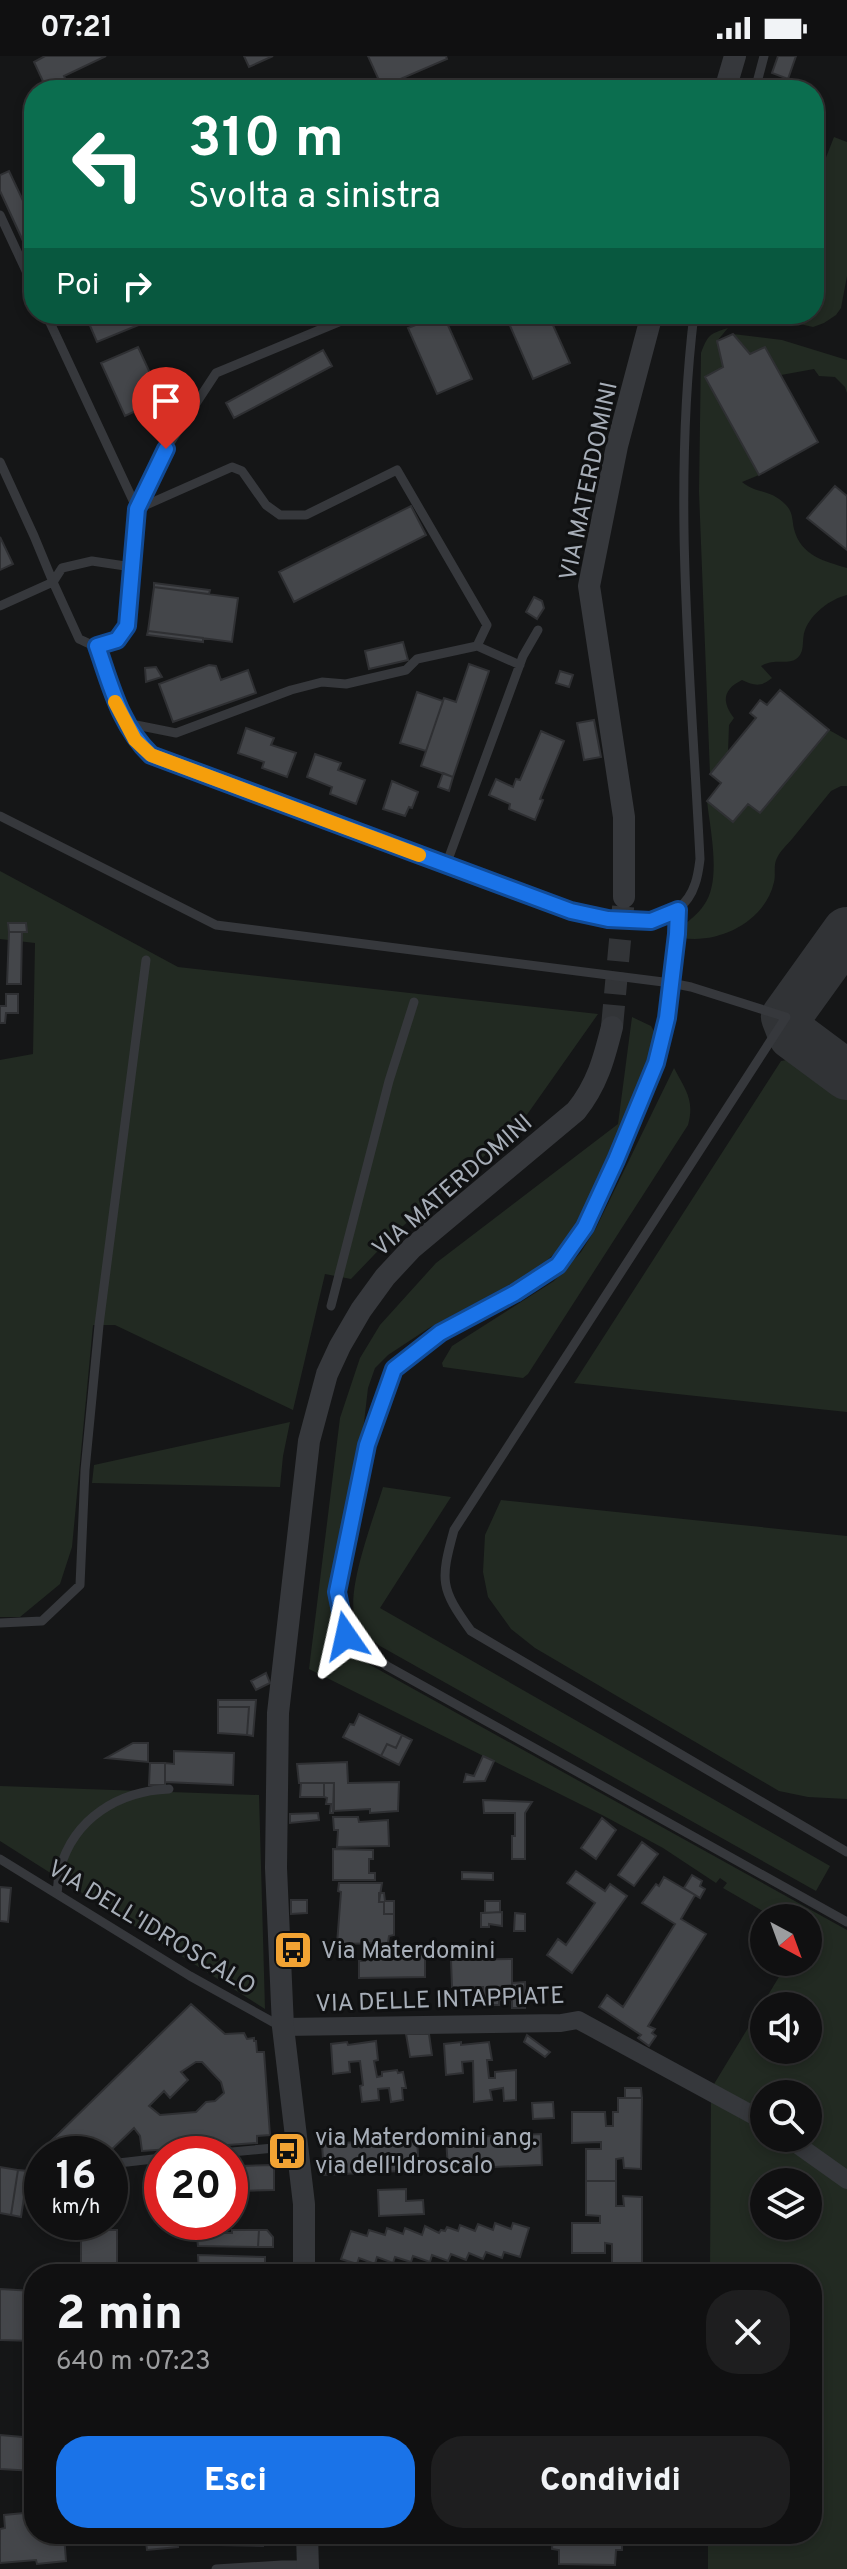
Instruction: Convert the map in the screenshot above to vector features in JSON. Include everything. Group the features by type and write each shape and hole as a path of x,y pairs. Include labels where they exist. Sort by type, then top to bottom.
{"street":[{"path":"728,80 735,56"},
{"name":"VIA MATERDOMINI","path":"624,897 624,817 589,586 617,446 649,324"},
{"name":"VIA MATERDOMINI","path":"304,2264 304,2204 283,2027 276,1868 278,1713 309,1441 327,1374 361,1310 385,1277 412,1248 576,1111 590,1093 601,1070 612,1027"},
{"name":"VIA DELLE INTAPPIATE","path":"283,2027 561,2023 578,2020 750,2113"},
{"path":"808,2152 847,2180"},
{"path":"307,2544 308,2567"}],"lane":[{"path":"758,80 764,56"},
{"path":"0,215 24,267"},
{"path":"51,324 137,509"},
{"path":"0,462 79,639 97,646 117,640 127,626 137,509 166,449 216,373 334,324"},
{"path":"97,646 116,705 135,740 151,755 571,911 608,919 651,921 678,910 695,887 700,859 683,449 693,324"},
{"path":"137,509 232,467 242,471 266,505 280,515 306,515 397,470 487,625 477,646"},
{"path":"0,606 53,582 62,568 92,561 132,567"},
{"path":"446,865 520,665 538,630"},
{"path":"126,723 176,733 291,690 322,682 346,684 406,670 417,659 477,646 520,665"},
{"path":"0,816 216,925 671,983 786,1017 454,1530 444,1566 444,1587 471,1631 847,1852"},
{"path":"678,910 667,1018 656,1063 585,1227 558,1265 515,1293 440,1333 394,1369 367,1445 337,1592 346,1636 387,1666 847,1922"},
{"path":"0,1623 42,1621 80,1585 85,1470 99,1325 146,960"},
{"path":"331,1306 389,1081 414,1002"},
{"path":"57,1894 60,1869 73,1841 86,1823 122,1797 154,1789 169,1789"},
{"name":"VIA DELL'IDROSCALO","path":"0,1859 190,1976 283,2027"},
{"path":"248,2151 298,2146"},
{"path":"216,2569 282,2565 308,2567"}],"shaded area":[{"path":"834,137 847,142 847,276 841,308 824,323 824,162"},
{"path":"728,328 717,341 723,367 705,377 759,475 742,482 774,496 786,505 797,538 808,551 822,560 847,568 847,595 828,604 812,618 805,630 801,653 796,659 761,666 772,678 764,683 742,680 731,688 726,697 727,707 734,718 729,725 728,752 710,774 699,492 701,353 710,336"},
{"path":"733,334 782,340 847,360 847,393 835,377 819,376 814,369 781,375 765,347 750,354"},
{"path":"829,730 847,740 847,786 831,791 780,853 775,864 774,882 761,908 751,919 725,933 696,939 682,938 681,927 704,905 712,883 714,869 707,801 733,822 748,804 760,812"},
{"path":"0,871 178,967 598,1014 519,1126 396,1232 351,1279 325,1274 293,1410 115,1325 93,1325 72,1547 60,1584 20,1617 0,1617 0,1060 33,1054 35,943 0,939"},
{"path":"632,1017 651,1026 662,1045 563,1246 535,1271 429,1328 388,1355 375,1368 368,1388 357,1483 333,1605 336,1630 344,1646 356,1657 800,1904 751,1904 723,1888 727,1883 720,1878 716,1883 663,1848 604,1816 309,1669 340,1418 360,1358 380,1325 436,1263 618,1124"},
{"path":"797,1058 847,1094 847,1412 574,1383 781,1061"},
{"path":"674,1068 690,1102 688,1125 528,1374 523,1378 443,1367 442,1363 452,1346 554,1281 581,1252 596,1228"},
{"path":"290,1422 280,1487 92,1483 94,1465"},
{"path":"383,1487 451,1497 380,1608 830,1866 816,1891 380,1646 365,1634 355,1618 354,1590"},
{"path":"501,1500 847,1536 847,1799 808,1797 779,1791 535,1648 511,1629 488,1597 483,1572 485,1535"},
{"path":"0,1786 259,1795 265,2009 0,1841"},
{"path":"822,1916 847,1930 847,2569 708,2569 708,2544 822,2544 822,2264 710,2264 711,2089 750,2025 750,2064 822,2064 822,1992 770,1992 780,1976 822,1976"}],"building":[{"path":"45,56 106,56 64,76 66,80 42,80 34,62"},
{"path":"244,56 273,56 249,67"},
{"path":"368,56 446,56 447,59 398,80 379,80"},
{"path":"778,56 796,56 788,79 772,73"},
{"path":"9,171 24,203 24,243 0,191 0,175"},
{"path":"89,324 141,324 97,342"},
{"path":"418,324 447,324 472,379 437,394 408,328"},
{"path":"509,324 552,324 570,363 533,379"},
{"path":"733,334 750,354 765,347 818,442 759,475 705,377 723,367 717,341"},
{"path":"138,347 162,399 125,416 101,363"},
{"path":"323,350 332,366 234,418 226,403"},
{"path":"835,486 847,496 847,550 807,518"},
{"path":"411,506 426,535 294,602 279,572"},
{"path":"0,537 13,564 0,570"},
{"path":"154,583 210,590 209,594 154,587"},
{"path":"154,587 238,598 232,642 148,631"},
{"path":"534,597 542,601 544,608 537,619 526,612"},
{"path":"148,631 203,638 203,642 147,635"},
{"path":"403,642 408,660 369,669 365,651"},
{"path":"469,664 489,671 453,777 421,766 444,698 456,702"},
{"path":"209,665 216,666 221,680 248,670 256,693 173,722 159,684"},
{"path":"156,667 162,677 146,682 145,668"},
{"path":"560,671 573,675 569,687 556,683"},
{"path":"780,690 829,730 760,813 748,804 733,822 707,801 721,783 710,774 756,718 750,713 760,700 767,705"},
{"path":"417,692 443,701 426,751 400,743"},
{"path":"594,720 601,757 584,760 577,723"},
{"path":"246,728 274,738 271,745 296,753 287,777 262,768 264,762 238,753"},
{"path":"541,731 564,741 540,799 543,800 535,820 509,809 510,804 489,795 496,779 513,787 516,779 520,780"},
{"path":"315,754 341,763 338,770 365,780 356,804 330,794 332,787 307,777"},
{"path":"443,773 453,777 449,791 438,787"},
{"path":"392,781 418,792 405,816 383,809"},
{"path":"8,923 26,923 27,932 9,932"},
{"path":"9,932 22,932 21,984 7,984"},
{"path":"6,994 18,994 18,1013 6,1013 5,1023 0,1023 0,1006 6,1006"},
{"path":"266,1673 270,1683 256,1690 251,1681"},
{"path":"218,1700 256,1700 253,1736 247,1735 249,1707 218,1707"},
{"path":"218,1707 249,1707 247,1735 218,1733"},
{"path":"359,1714 402,1735 396,1748 387,1744 381,1756 343,1737"},
{"path":"402,1735 412,1740 399,1765 381,1756 387,1744 396,1748"},
{"path":"133,1743 148,1743 148,1762 106,1758"},
{"path":"174,1751 234,1753 233,1785 165,1782 165,1763 174,1764"},
{"path":"483,1756 494,1761 485,1781 464,1782 466,1774 474,1776"},
{"path":"347,1762 348,1783 399,1782 398,1811 334,1811 334,1783 299,1783 297,1764"},
{"path":"150,1763 165,1763 165,1785 149,1785"},
{"path":"301,1783 324,1783 324,1797 300,1797"},
{"path":"324,1783 334,1783 333,1813 330,1813 331,1804 326,1804"},
{"path":"483,1800 532,1802 525,1813 525,1859 512,1859 515,1813 484,1813"},
{"path":"318,1813 319,1820 290,1823 290,1814"},
{"path":"333,1817 358,1817 359,1822 388,1820 389,1846 337,1847 338,1830 334,1830"},
{"path":"602,1818 616,1830 596,1859 581,1848"},
{"path":"642,1842 658,1854 634,1886 618,1875"},
{"path":"333,1849 373,1850 369,1873 375,1873 375,1880 333,1880"},
{"path":"576,1871 605,1891 610,1884 627,1896 572,1973 547,1955 558,1939 566,1945 595,1903 567,1883"},
{"path":"462,1872 493,1873 493,1880 462,1879"},
{"path":"692,1875 702,1881 700,1886 705,1889 700,1898 684,1888"},
{"path":"664,1877 695,1895 681,1919 706,1934 648,2026 655,2029 652,2033 656,2036 649,2046 638,2038 641,2035 599,2007 607,1995 623,2007 675,1924 642,1903"},
{"path":"339,1883 382,1883 379,1902 384,1902 384,1914 394,1914 394,1935 389,1936 388,1943 337,1944"},
{"path":"0,1887 11,1888 8,1922 0,1921"},
{"path":"379,1893 384,1893 385,1901 394,1901 394,1914 384,1914 384,1902 379,1902"},
{"path":"291,1900 307,1900 307,1913 291,1914"},
{"path":"485,1901 500,1901 500,1912 485,1913"},
{"path":"502,1912 502,1926 489,1924 489,1927 481,1927 481,1913"},
{"path":"515,1913 525,1914 525,1931 514,1931"},
{"path":"425,1951 425,1977 359,1978 359,1961 365,1961 365,1955"},
{"path":"512,1959 512,2000 499,2000 499,2005 491,2005 491,2000 484,2001 483,1987 452,1987 451,1960"},
{"path":"525,1982 525,2008 512,2008 512,1983"},
{"path":"191,2004 225,2034 244,2033 247,2039 254,2038 257,2052 264,2052 270,2135 257,2136 257,2143 248,2144 248,2136 144,2136 142,2151 140,2136 134,2128 126,2136 56,2136","holes":["196,2062 202,2062 221,2082 224,2093 215,2101 206,2102 196,2112 160,2115 149,2106 164,2091 170,2098 188,2080 181,2072"]},
{"path":"406,2034 429,2034 432,2055 410,2057"},
{"path":"527,2035 550,2052 545,2057 524,2042"},
{"path":"376,2041 378,2060 374,2061 377,2077 382,2076 382,2072 403,2072 406,2088 402,2088 403,2100 391,2102 389,2088 378,2089 379,2100 362,2102 360,2061 349,2062 350,2072 333,2074 331,2044"},
{"path":"461,2042 461,2045 489,2042 492,2060 487,2060 489,2078 495,2078 495,2072 516,2070 516,2100 504,2101 503,2088 490,2090 492,2100 474,2102 473,2061 462,2062 463,2073 446,2075 444,2044"},
{"path":"625,2088 641,2088 642,2098 625,2098"},
{"path":"618,2098 642,2098 641,2169 624,2168 623,2158 616,2159 616,2181 586,2181 586,2149 601,2149 601,2142 572,2143 572,2112 605,2112 606,2126 613,2126 613,2112 618,2112"},
{"path":"553,2102 554,2118 533,2119 532,2103"},
{"path":"541,2134 542,2165 448,2169 446,2138"},
{"path":"417,2139 419,2170 324,2175 322,2144"},
{"path":"274,2165 274,2190 248,2191 248,2166"},
{"path":"0,2167 18,2170 11,2215 0,2213"},
{"path":"18,2170 24,2171 21,2217 11,2215"},
{"path":"586,2181 616,2181 616,2206 624,2206 623,2196 642,2197 642,2264 612,2264 612,2244 605,2243 605,2253 572,2253 572,2223 600,2223 600,2216 586,2215"},
{"path":"406,2189 406,2201 423,2200 424,2214 379,2216 378,2190"},
{"path":"495,2223 511,2229 513,2223 529,2228 520,2257 504,2252 502,2258 486,2252 483,2259 469,2253 466,2260 451,2254 448,2261 432,2255 430,2262 413,2256 411,2262 395,2257 393,2263 377,2257 375,2264 359,2258 357,2264 341,2259 351,2231 367,2236 369,2230 385,2235 387,2228 403,2234 405,2228 422,2235 425,2226 439,2233 447,2227 458,2231 460,2225 475,2231 478,2224 493,2230"},
{"path":"248,2230 259,2230 258,2247 198,2246 197,2240 248,2240"},
{"path":"259,2230 267,2230 273,2237 273,2247 258,2247"},
{"path":"81,2240 117,2240 117,2264 81,2264"},
{"path":"198,2255 265,2257 265,2264 198,2264"},
{"path":"0,2289 24,2290 24,2341 0,2340"},
{"path":"0,2435 24,2437 24,2470 0,2469"},
{"path":"24,2513 24,2544 65,2544 66,2561 0,2563 0,2529 5,2528 4,2515"},
{"path":"146,2544 178,2544 178,2547 147,2550"},
{"path":"220,2544 263,2544 263,2546"},
{"path":"552,2544 622,2544 622,2550 616,2550 615,2565 559,2564 559,2550 552,2549"}],"taxiway":[{"path":"847,932 786,1017 793,1035 847,1075"}],"tunnel":[{"path":"612,1027 624,897"}],"slow traffic":[{"path":"115,702 135,740 151,755 419,855"}],"place":[{"name":"Via Materdomini","path":"293,1950"},
{"name":"via Materdomini ang. via dell'Idroscalo","path":"287,2151"}],"route":[{"path":"166,449 137,509 127,626 117,640 97,646 116,705 135,740 151,755 571,911 608,919 651,921 678,910 667,1018 656,1063 585,1227 558,1265 515,1293 440,1333 394,1369 367,1445 337,1592 346,1636"}]}
